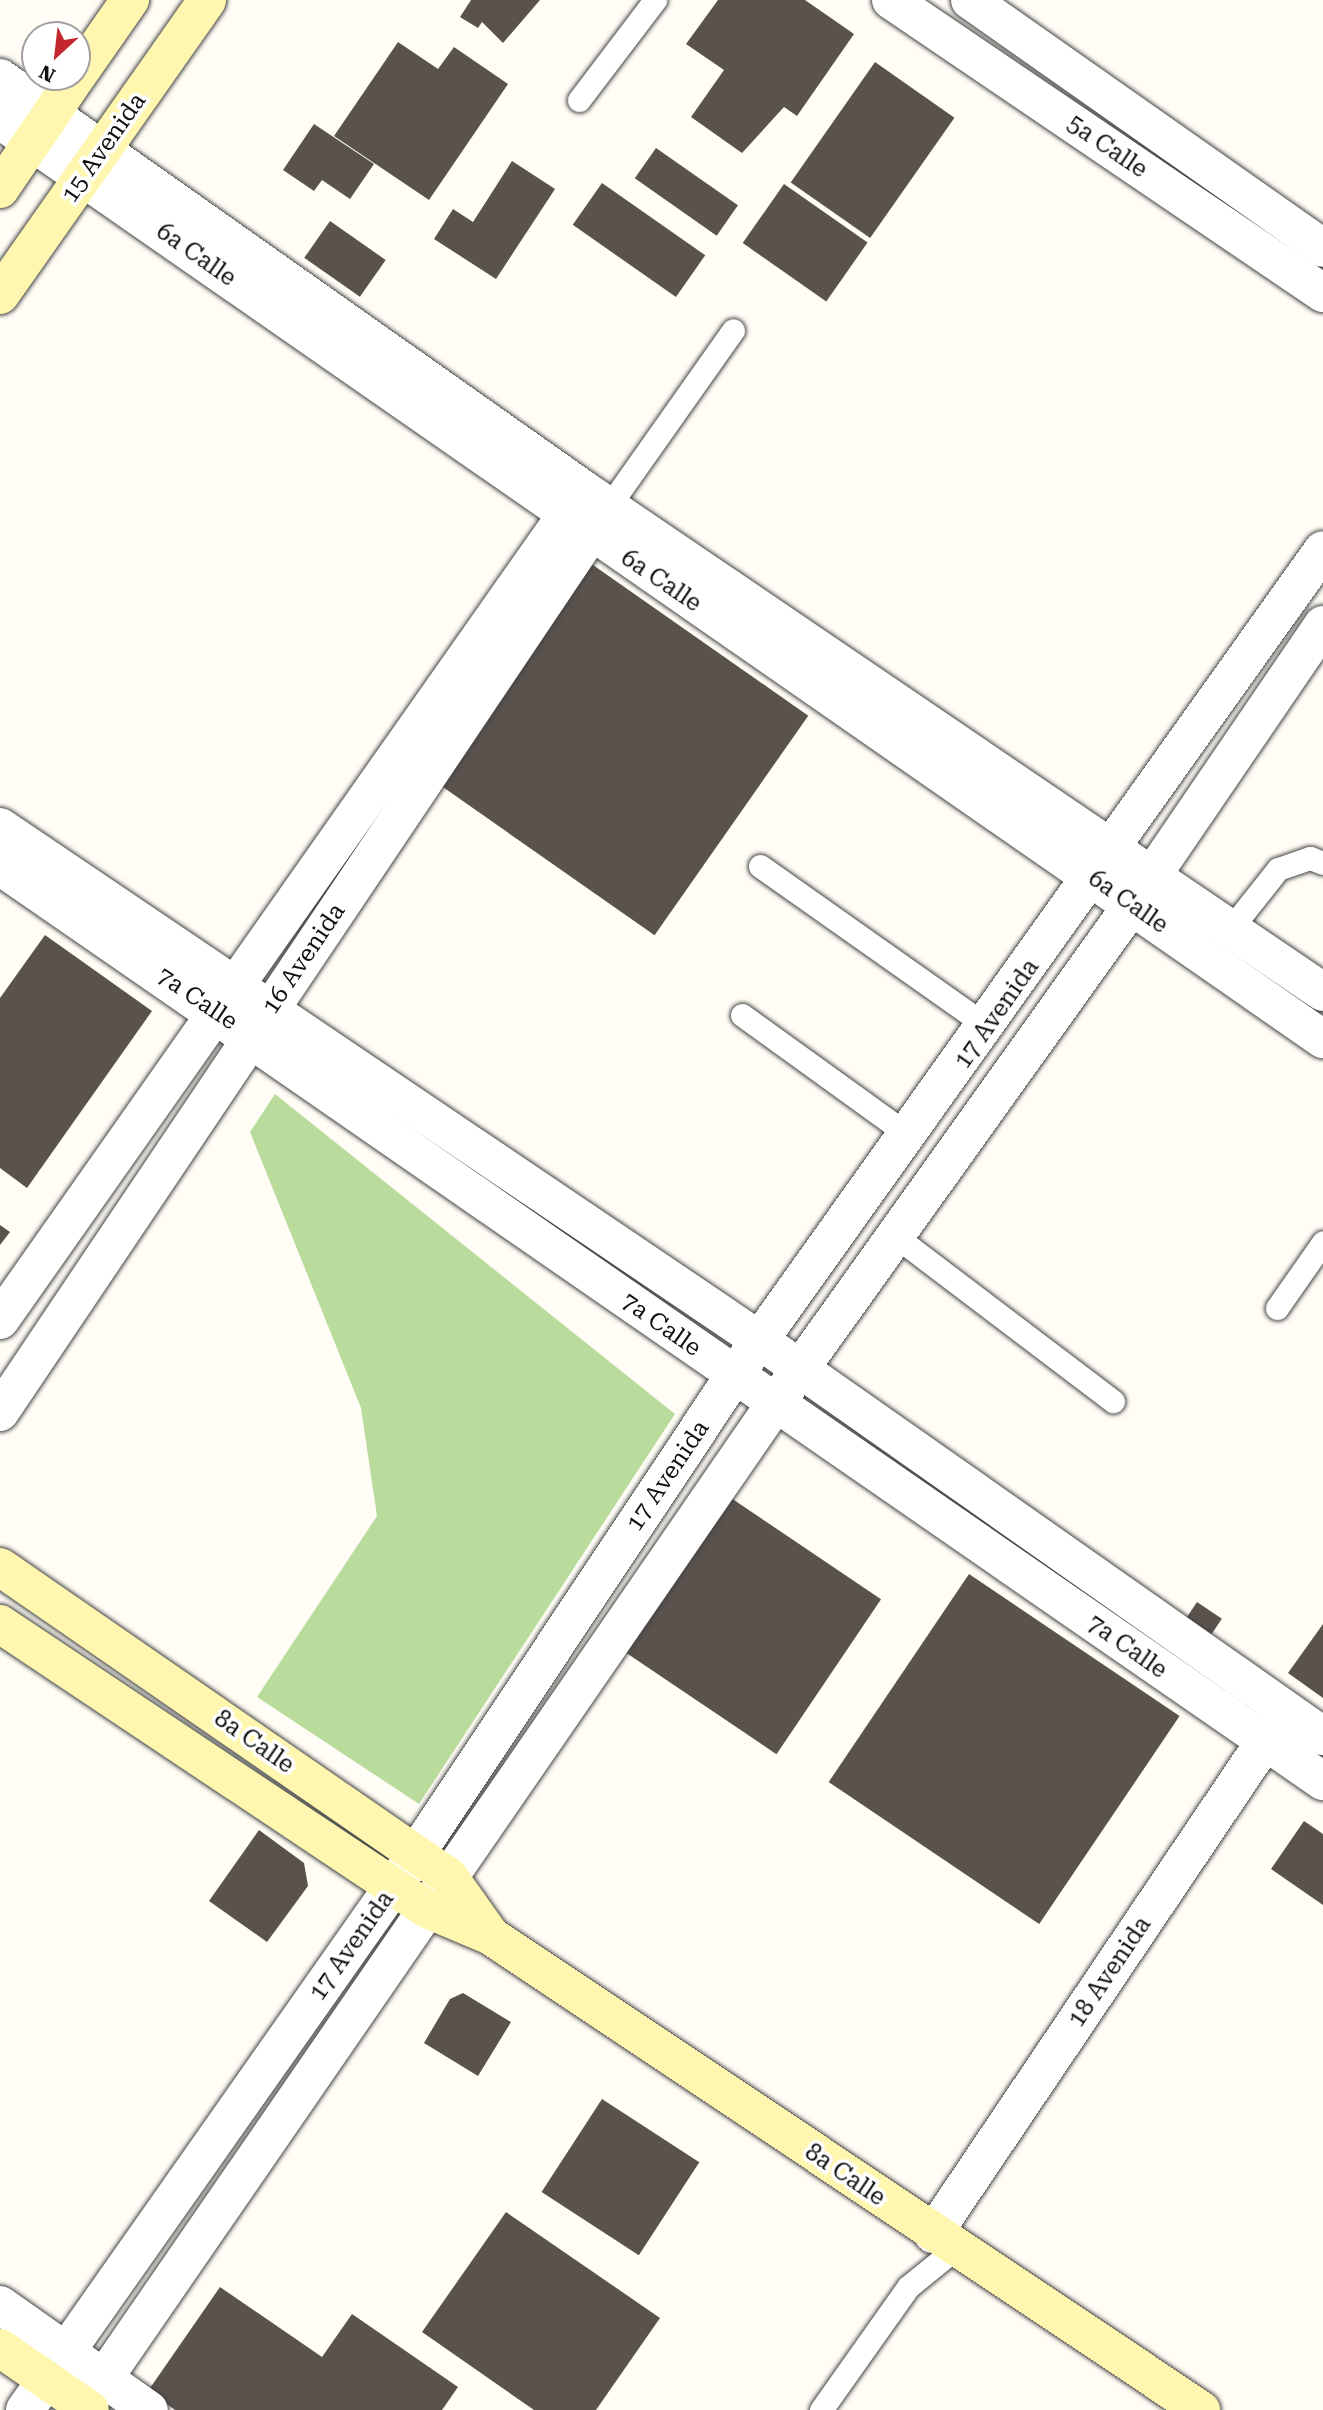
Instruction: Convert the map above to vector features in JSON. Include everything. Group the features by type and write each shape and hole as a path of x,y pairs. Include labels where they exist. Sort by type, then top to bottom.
{"main road":[{"path":"91,56 130,0"},
{"name":"15 Avenida","path":"0,295 207,0"},
{"path":"0,189 27,125 62,91"},
{"name":"8a Calle","path":"0,1567 449,1877 491,1936"},
{"name":"8a Calle","path":"0,1624 427,1909 491,1936 944,2241 1201,2410"},
{"path":"0,2348 45,2380 90,2401"}],"street":[{"name":"5a Calle","path":"891,0 943,15 1323,293"},
{"name":"5a Calle","path":"970,0 1323,248"},
{"name":"6a Calle","path":"0,78 27,125 94,163 588,511 1105,863 1153,874 1323,992"},
{"name":"16 Avenida","path":"0,1320 229,1001 588,511"},
{"name":"16 Avenida","path":"0,1412 261,1023 588,511"},
{"name":"17 Avenida","path":"45,2380 394,1887 734,1376 762,1342 1105,863 1323,550"},
{"name":"17 Avenida","path":"90,2401 775,1404 898,1238 1132,905 1323,625"},
{"name":"7a Calle","path":"0,827 261,1023 762,1342 1306,1724"},
{"name":"6a Calle","path":"1105,863 1132,905 1323,1039"},
{"name":"7a Calle","path":"0,866 229,1001"},
{"name":"7a Calle","path":"261,1023 734,1376 1323,1781"},
{"name":"18 Avenida","path":"944,2241 1276,1750 1306,1724"},
{"path":"0,2305 45,2380"},
{"path":"90,2401 149,2410"}],"lane":[{"path":"579,100 655,0"},
{"path":"588,511 733,330"},
{"path":"1232,927 1278,869 1310,858 1323,863"},
{"path":"760,866 988,1027"},
{"path":"742,1015 910,1136"},
{"path":"898,1238 1113,1401"},
{"path":"1277,1308 1323,1242"},
{"path":"821,2410 944,2241"}],"green space":[{"path":"275,1094 675,1414 419,1804 257,1697 377,1516 361,1408 250,1132"}],"building":[{"path":"471,0 540,0 503,43 482,22 478,28 460,17"},
{"path":"718,0 805,0 854,34 797,116 784,107 742,153 691,117 724,70 686,44"},
{"path":"398,42 438,69 454,47 508,84 429,200 334,136"},
{"path":"875,62 954,118 870,238 791,182"},
{"path":"314,124 374,164 350,199 322,180 314,191 283,170"},
{"path":"656,148 738,205 717,236 635,178"},
{"path":"512,161 555,189 496,279 434,239 453,209 473,222"},
{"path":"602,183 705,255 676,297 573,225"},
{"path":"784,184 868,243 826,301 743,243"},
{"path":"330,221 386,260 360,297 304,258"},
{"path":"583,558 808,716 655,935 429,778"},
{"path":"45,935 152,1011 27,1188 0,1168 0,998"},
{"path":"0,1225 10,1232 0,1245"},
{"path":"731,1498 881,1599 776,1754 626,1653"},
{"path":"969,1574 1180,1716 1039,1924 829,1782"},
{"path":"1197,1602 1222,1619 1207,1641 1182,1624"},
{"path":"1323,1624 1323,1698 1288,1673"},
{"path":"1304,1821 1323,1834 1323,1905 1271,1869"},
{"path":"259,1830 304,1863 308,1886 267,1942 209,1901"},
{"path":"463,1993 511,2022 478,2076 424,2043 450,1999"},
{"path":"602,2099 699,2162 639,2255 542,2192"},
{"path":"506,2212 660,2318 596,2410 534,2410 422,2332"},
{"path":"220,2287 322,2357 352,2314 458,2387 442,2410 175,2410 148,2391"}]}
